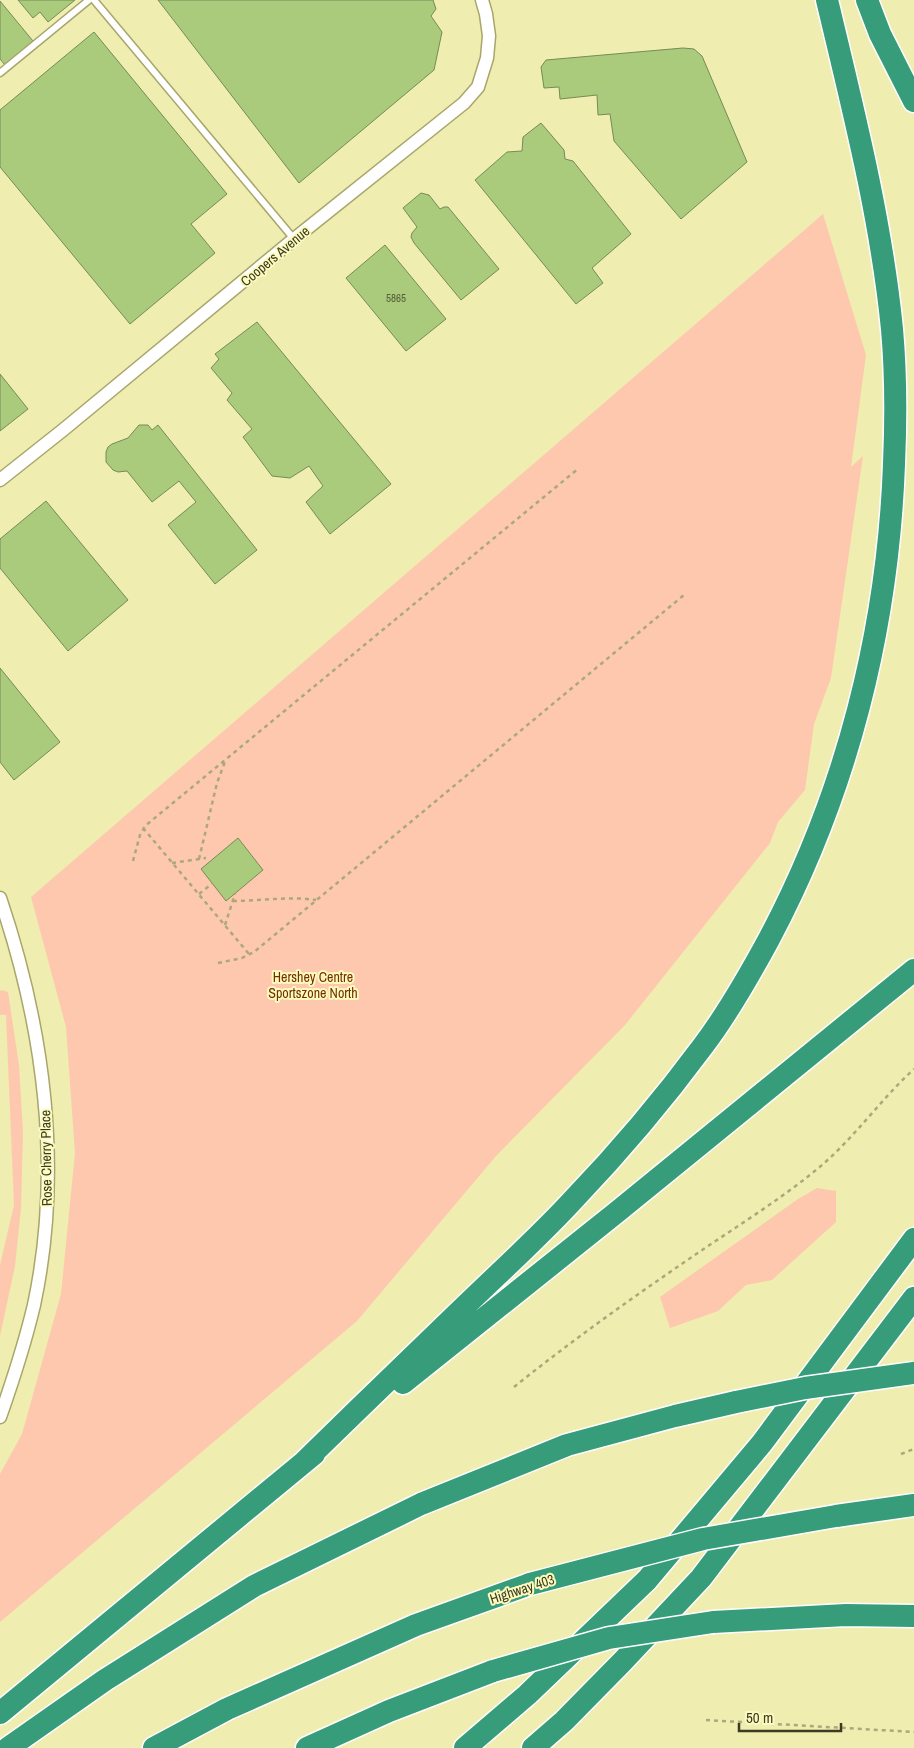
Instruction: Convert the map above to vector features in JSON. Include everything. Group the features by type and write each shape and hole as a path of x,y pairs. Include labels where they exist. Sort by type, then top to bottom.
{"highway":[{"path":"302,1464 572,1202 642,1124 706,1043 746,982 780,917 809,854 836,784 857,716 875,640 886,572 893,504 896,409 892,332 885,264 864,151 827,0"},
{"path":"867,0 880,34 914,101"},
{"path":"0,1713 302,1464 625,1206 914,970"},
{"path":"465,1748 527,1695 647,1580 762,1443 914,1239"},
{"path":"533,1748 564,1721 617,1668 701,1578 914,1298"},
{"path":"8,1748 105,1680 254,1586 421,1504 568,1445 675,1416 805,1388 914,1373"},
{"name":"Highway 403","path":"154,1748 227,1708 416,1625 530,1584 703,1538 914,1505"},
{"path":"307,1748 389,1711 493,1671 609,1638 713,1622 846,1615 914,1616"}],"street":[{"name":"Coopers Avenue","path":"0,480 464,102 478,87 487,58 490,36 482,0"},
{"name":"Rose Cherry Place","path":"0,898 14,938 33,1019 44,1084 47,1129 46,1220 42,1255 24,1348 0,1417"}],"lane":[{"path":"0,72 89,0"},
{"path":"94,0 294,239"}],"path":[{"path":"133,861 140,835 145,826 579,468"},
{"path":"218,963 242,958 250,954 684,594"},
{"path":"199,859 217,783 226,759"},
{"path":"143,828 250,954"},
{"path":"172,863 206,858"},
{"path":"198,894 213,883"},
{"path":"225,925 235,894"},
{"path":"232,900 302,898 316,900"},
{"path":"514,1387 641,1292 815,1171 840,1149 914,1069"},
{"path":"902,1454 914,1449"},
{"path":"706,1720 914,1732"}],"green space":[{"name":"Hershey Centre Sportszone North","path":"823,214 866,355 851,467 863,456 831,678 814,724 805,790 778,822 770,843 625,1025 496,1156 357,1321 0,1622 0,1474 22,1434 61,1294 75,1153 66,1027 31,897"},
{"path":"0,991 8,992 19,1065 23,1132 21,1208 15,1266 0,1336 0,1265 14,1205 6,1015 0,1015"},
{"path":"817,1188 836,1191 836,1222 772,1280 746,1285 718,1311 670,1328 660,1297 798,1199"}],"building":[{"path":"18,0 75,0 48,22 40,12 33,18"},
{"path":"158,0 433,0 436,9 431,16 442,32 434,70 299,183"},
{"path":"0,1 33,41 5,65 0,59"},
{"path":"94,32 227,194 191,224 215,253 130,324 0,167 0,110"},
{"path":"683,48 694,49 702,56 747,162 681,219 614,141 610,114 598,115 597,95 560,99 559,87 544,88 541,67 546,60"},
{"path":"541,123 564,150 565,159 573,161 631,234 592,268 603,283 576,304 475,180 507,152 522,151 523,137"},
{"path":"421,193 429,195 440,209 448,207 499,269 461,300 411,237 417,227 403,208"},
{"path":"385,245 446,319 406,351 346,278"},
{"path":"257,322 391,484 330,534 306,502 323,486 309,466 290,478 272,476 243,437 252,429 227,400 232,393 211,368 219,359 215,354"},
{"path":"0,374 28,409 0,431"},
{"path":"139,425 148,425 152,430 158,425 257,550 215,584 168,525 196,502 179,481 152,502 127,471 118,472 113,470 106,462 108,447 128,438"},
{"path":"46,501 128,600 68,651 0,568 0,539"},
{"path":"0,668 60,742 14,780 0,762"},
{"path":"238,838 263,870 226,901 201,869"}]}
